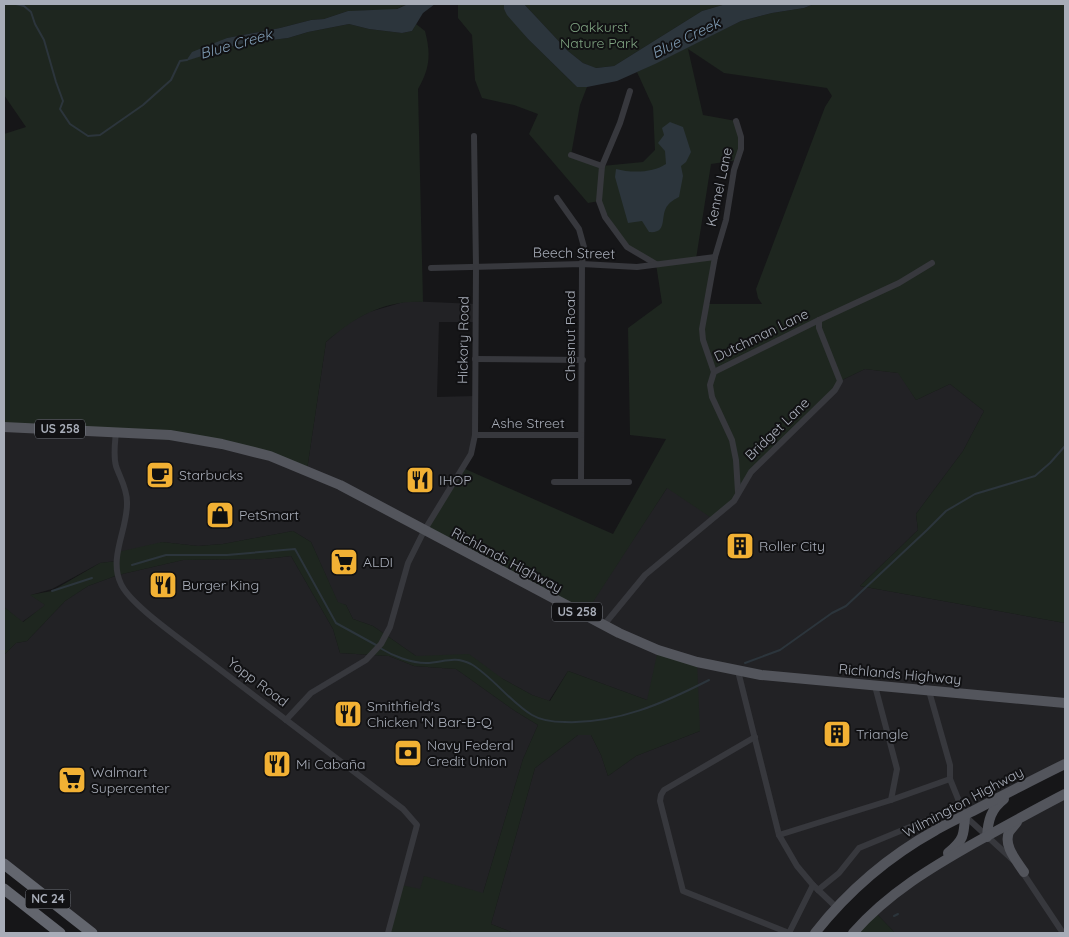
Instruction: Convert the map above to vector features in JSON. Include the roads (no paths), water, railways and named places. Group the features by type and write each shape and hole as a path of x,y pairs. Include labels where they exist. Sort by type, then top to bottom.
{"highway":[{"name":"NC 24","path":"4,864 92,933"},
{"name":"NC 24","path":"4,889 60,933"}],"main road":[{"name":"Richlands Highway","path":"4,427 170,435 246,449 270,456 334,483 603,626 658,650 697,662 777,677 1065,703"},
{"name":"Wilmington Highway","path":"815,933 836,908 880,867 963,811 1019,787 1065,764"},
{"path":"987,837 990,814 996,805 1019,787"},
{"path":"853,933 901,887 932,867 1065,794"},
{"path":"932,867 957,846 964,834 963,811"},
{"path":"1020,819 1009,832 1008,842 1011,852 1024,872"}],"street":[{"path":"630,91 620,123 602,166 599,200 605,217 627,248 656,264"},
{"name":"Kennel Lane","path":"714,372 702,329 715,257 726,220 734,170 741,149 741,137 736,121"},
{"name":"Hickory Road","path":"286,720 311,693 366,660 381,644 390,626 408,563 424,531 472,454 475,435 476,266 474,136"},
{"path":"571,156 602,166"},
{"name":"Chesnut Road","path":"557,198 579,229 584,247 582,264 581,482"},
{"name":"Beech Street","path":"432,268 582,264 637,268 715,257"},
{"name":"Dutchman Lane","path":"738,493 736,460 732,440 712,397 710,385 714,372 899,283 932,263"},
{"name":"Bridget Lane","path":"603,626 645,575 734,501 750,472 835,390 840,381 819,328 819,320"},
{"path":"475,359 583,360"},
{"name":"Yopp Road","path":"116,432 116,465 125,488 127,503 118,552 118,575 128,595 402,809 417,825 388,933"},
{"name":"Ashe Street","path":"475,435 581,435"},
{"path":"554,482 629,482"},
{"path":"738,671 779,835 790,857 812,885 836,908"},
{"path":"875,686 897,768 891,800"},
{"path":"929,690 949,762 950,779 963,811 1024,872 1063,933"},
{"path":"755,737 664,790 661,795 660,801 683,891 789,933 812,885"},
{"path":"779,835 891,800 950,779"},
{"path":"818,890 839,873 859,848 963,811"}],"water":[{"path":"408,4 435,4 423,13 412,31 402,33 369,29 349,24 288,38 240,44 186,61 192,52 227,38 311,20 324,19 348,11 397,9"},
{"path":"504,4 524,4 568,51 583,63 596,68 614,66 702,11 726,4 814,4 804,8 772,13 741,21 617,81 577,87 528,39 507,15"},
{"path":"670,122 683,127 691,152 686,162 681,166 683,176 679,197 665,209 663,223 659,230 649,232 642,221 628,223 615,177 616,169 642,171 655,169 666,164 665,151 658,143 664,135 662,128"}],"waterway":[{"name":"Blue Creek","path":"16,4 24,6 31,12 44,40 63,101 60,109 70,124 88,136 100,135 143,105 171,80 180,61 187,60"},
{"path":"745,663 780,650 832,613 846,606 946,511 975,494 1035,476 1065,446"},
{"path":"132,565 166,555 227,555 295,549 336,623 376,645"},
{"path":"52,591 92,578"},
{"path":"380,648 414,662 465,661 479,669 524,710 536,717 552,721 584,722 622,716 675,697 709,680"},
{"path":"894,916 898,914"}],"place":[{"name":"Starbucks","path":"160,475"},
{"name":"IHOP","path":"420,480"},
{"name":"PetSmart","path":"220,515"},
{"name":"Roller City","path":"740,546"},
{"name":"ALDI","path":"344,562"},
{"name":"Burger King","path":"163,585"},
{"name":"Smithfield's Chicken 'N Bar-B-Q","path":"348,714"},
{"name":"Triangle","path":"837,734"},
{"name":"Navy Federal Credit Union","path":"408,753"},
{"name":"Mi Cabaña","path":"277,764"},
{"name":"Walmart Supercenter","path":"72,780"}],"park label":[{"name":"Oakkurst Nature Park","path":"599,36"}]}
